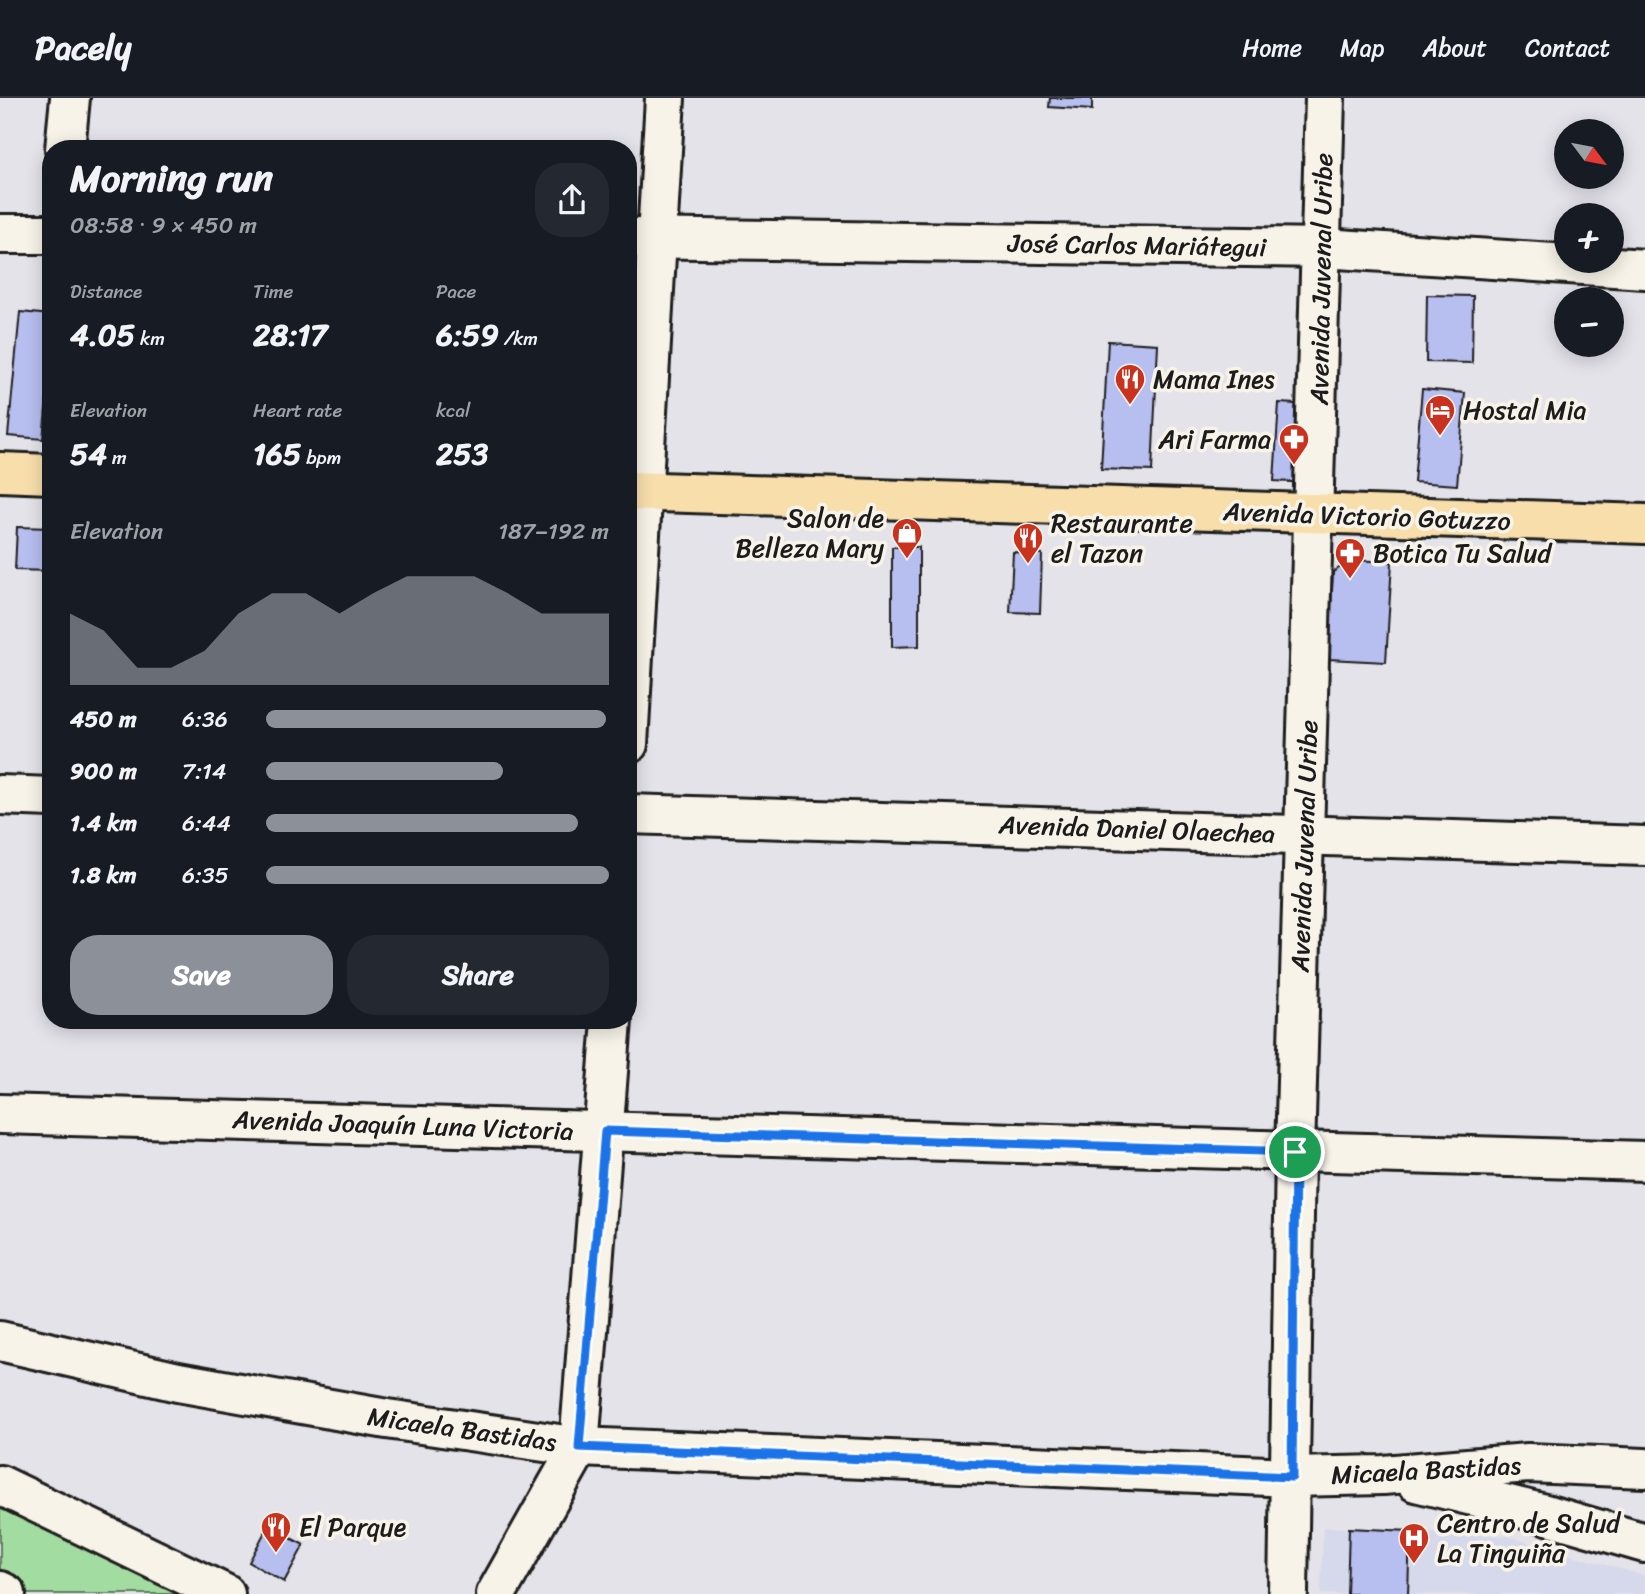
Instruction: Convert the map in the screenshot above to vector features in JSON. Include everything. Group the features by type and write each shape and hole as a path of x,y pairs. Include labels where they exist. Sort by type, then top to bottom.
{"main road":[{"path":"0,472 42,474"},
{"name":"Avenida Victorio Gotuzzo","path":"637,491 1645,524"}],"street":[{"path":"66,140 70,98"},
{"path":"637,428 643,238 665,98"},
{"name":"Avenida Juvenal Uribe","path":"1288,1594 1292,1477 1295,1152 1316,514 1325,98"},
{"path":"0,234 42,234"},
{"name":"José Carlos Mariátegui","path":"643,238 1323,248 1645,269"},
{"path":"0,795 42,797"},
{"name":"Avenida Daniel Olaechea","path":"637,814 1645,846"},
{"path":"496,1594 579,1447 611,1029"},
{"name":"Avenida Joaquín Luna Victoria","path":"0,1114 1645,1161"},
{"name":"Micaela Bastidas","path":"0,1340 178,1382 387,1419 579,1447 1292,1477 1383,1475 1528,1463 1645,1468"},
{"path":"1383,1475 1545,1514 1645,1543"},
{"path":"0,1486 225,1594"},
{"path":"0,1591 6,1594"}],"shaded area":[{"name":"Centro de Salud La Tinguiña","path":"1323,1527 1506,1536 1645,1576 1645,1594 1321,1594"}],"green space":[{"path":"0,1482 216,1594 0,1594"}],"building":[{"path":"1050,98 1092,98 1092,110 1049,107"},
{"name":"Hostal Mia","path":"1427,295 1473,296 1472,363 1426,362"},
{"path":"20,312 42,314 42,439 8,436"},
{"name":"Mama Ines","path":"1108,341 1158,344 1152,471 1101,469"},
{"name":"Hostal Mia","path":"1422,389 1465,393 1457,485 1414,482"},
{"path":"1279,403 1312,405 1307,483 1274,481"},
{"path":"17,527 42,528 42,571 15,570"},
{"path":"892,547 919,547 919,646 892,647"},
{"path":"1013,552 1042,554 1040,613 1010,612"},
{"path":"1352,560 1392,562 1386,662 1328,659 1333,572"},
{"name":"El Parque","path":"268,1526 304,1545 284,1582 249,1562"},
{"path":"1349,1528 1410,1531 1408,1594 1347,1594"}],"place":[{"name":"Mama Ines","path":"1130,406"},
{"name":"Hostal Mia","path":"1440,437"},
{"name":"Ari Farma","path":"1294,466"},
{"name":"Salon de Belleza Mary","path":"907,560"},
{"name":"Restaurante el Tazon","path":"1028,565"},
{"name":"Botica Tu Salud","path":"1350,580"},
{"name":"El Parque","path":"276,1554"},
{"name":"Centro de Salud La Tinguiña","path":"1414,1565"}],"route":[{"path":"605,1131 1295,1152 1292,1477 579,1447 605,1131"}]}
